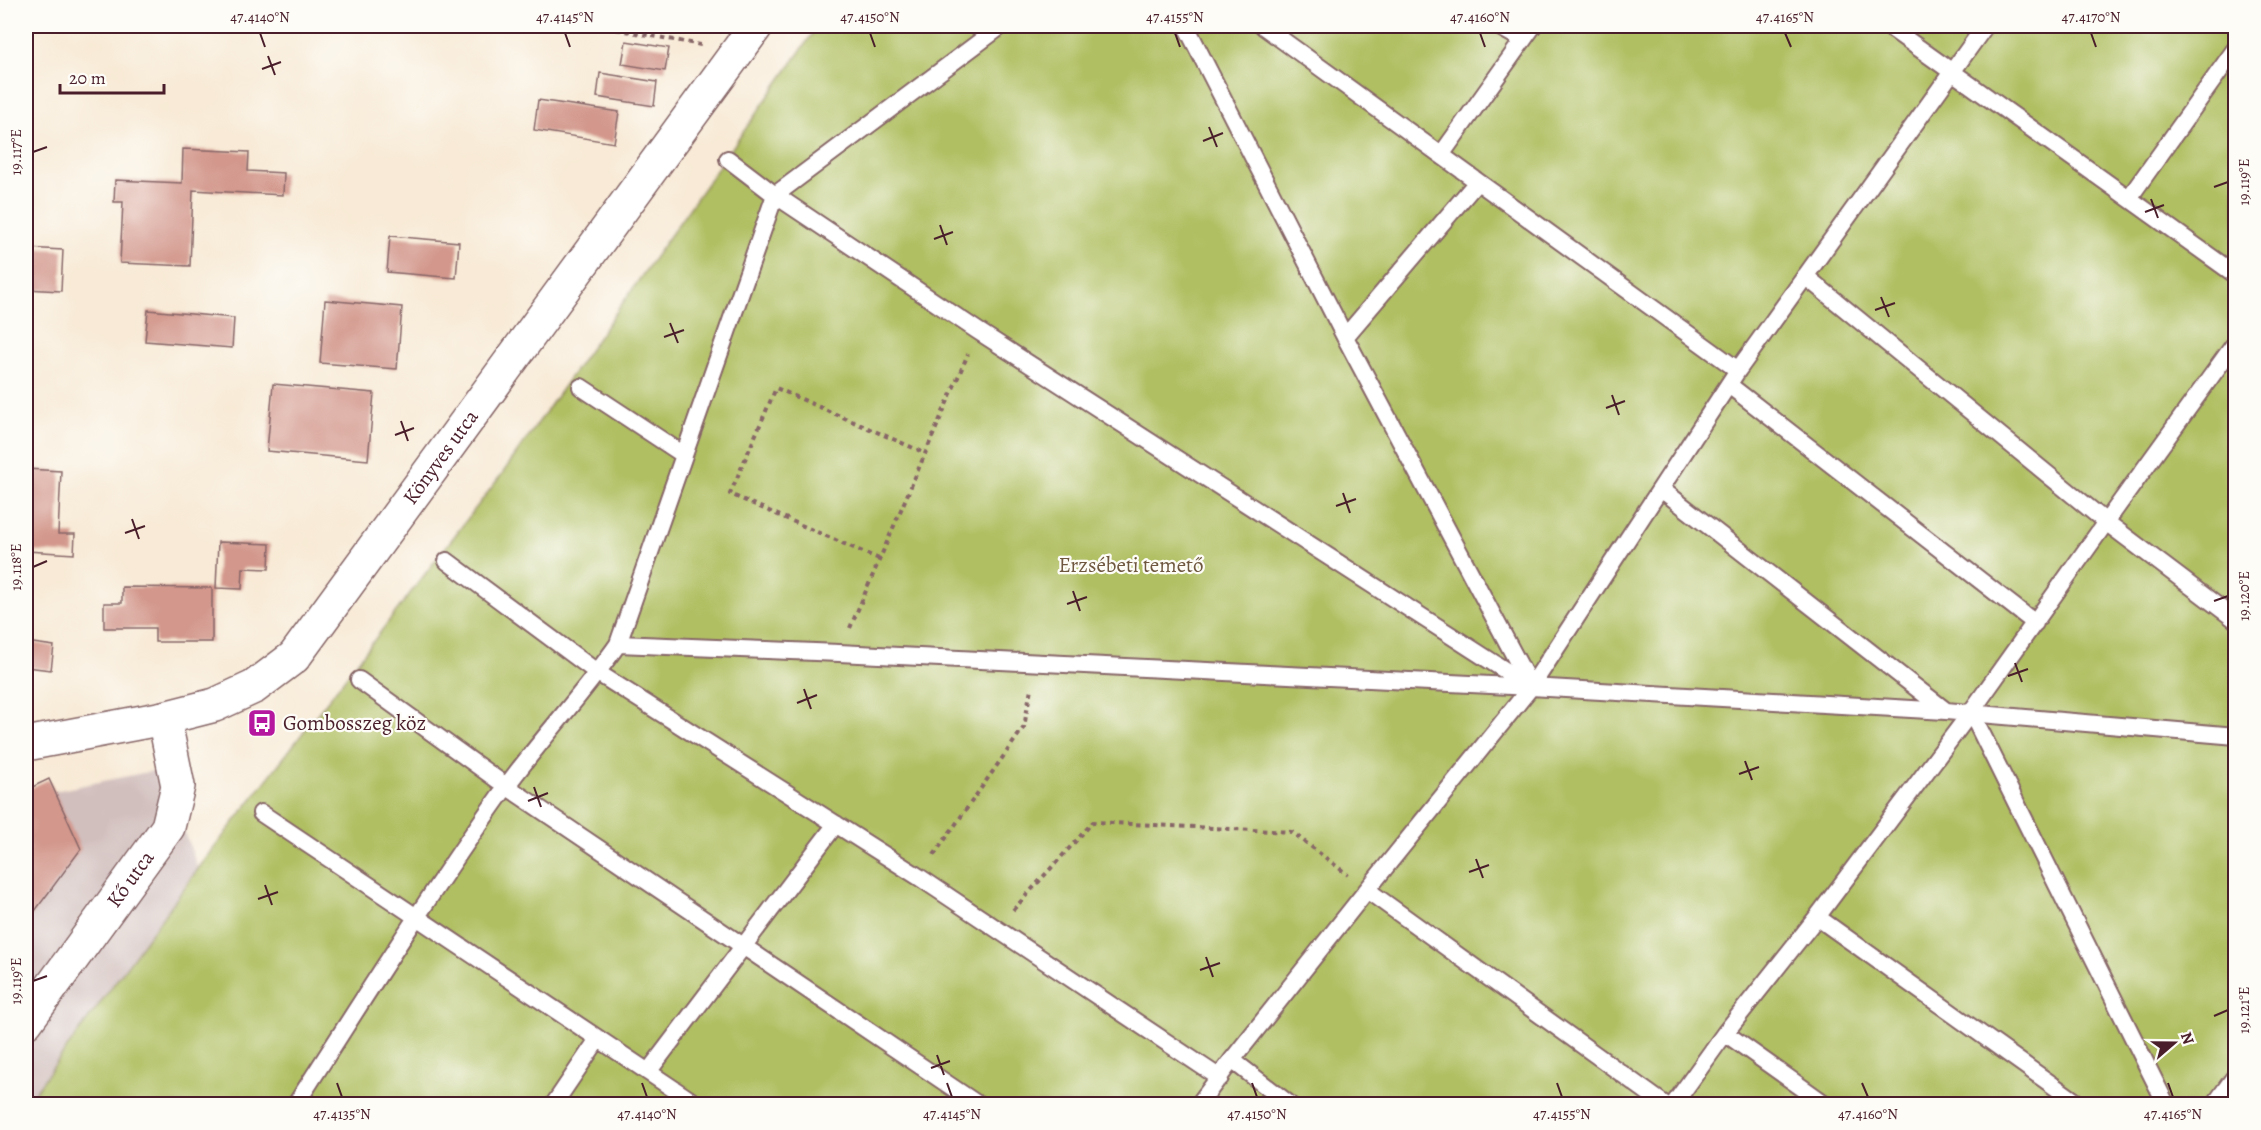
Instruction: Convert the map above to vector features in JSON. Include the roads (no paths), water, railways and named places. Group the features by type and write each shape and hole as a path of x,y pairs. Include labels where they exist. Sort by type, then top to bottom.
{"street":[{"name":"Könyves utca","path":"26,744 164,718 215,705 254,687 294,657 756,26"},
{"name":"Kő utca","path":"26,1022 168,826 178,786 164,718"}],"lane":[{"path":"296,1104 416,917 506,786 598,673 618,644 775,195 1001,26"},
{"path":"1186,26 1345,338 1531,687"},
{"path":"1263,26 1738,370"},
{"path":"1498,26 1522,40"},
{"path":"1441,155 1533,26"},
{"path":"1888,26 2235,275"},
{"path":"1200,1104 1232,1060 1531,687 1738,370 1985,26"},
{"path":"2129,198 2235,48"},
{"path":"728,159 775,195 978,331 1531,687"},
{"path":"1345,338 1477,182"},
{"path":"1805,276 2106,522 2235,620"},
{"path":"1674,1104 1725,1033 1971,712 2235,342"},
{"path":"1729,385 2035,623"},
{"path":"581,387 684,455"},
{"path":"1661,489 1946,711"},
{"path":"447,561 598,673 919,877 1220,1078"},
{"path":"618,644 1531,687 1971,712 2235,736"},
{"path":"359,680 506,786 977,1104"},
{"path":"1971,712 2166,1104"},
{"path":"261,813 696,1104"},
{"path":"648,1072 836,824"},
{"path":"1367,890 1664,1104"},
{"path":"1816,916 2079,1104"},
{"path":"1725,1033 1825,1104"},
{"path":"554,1104 598,1039"},
{"path":"1232,1060 1289,1104"},
{"path":"2215,1104 2235,1075"}],"place":[{"name":"Gombosszeg köz","path":"262,723"}],"park label":[{"name":"Erzsébeti temető","path":"1131,565"}]}
